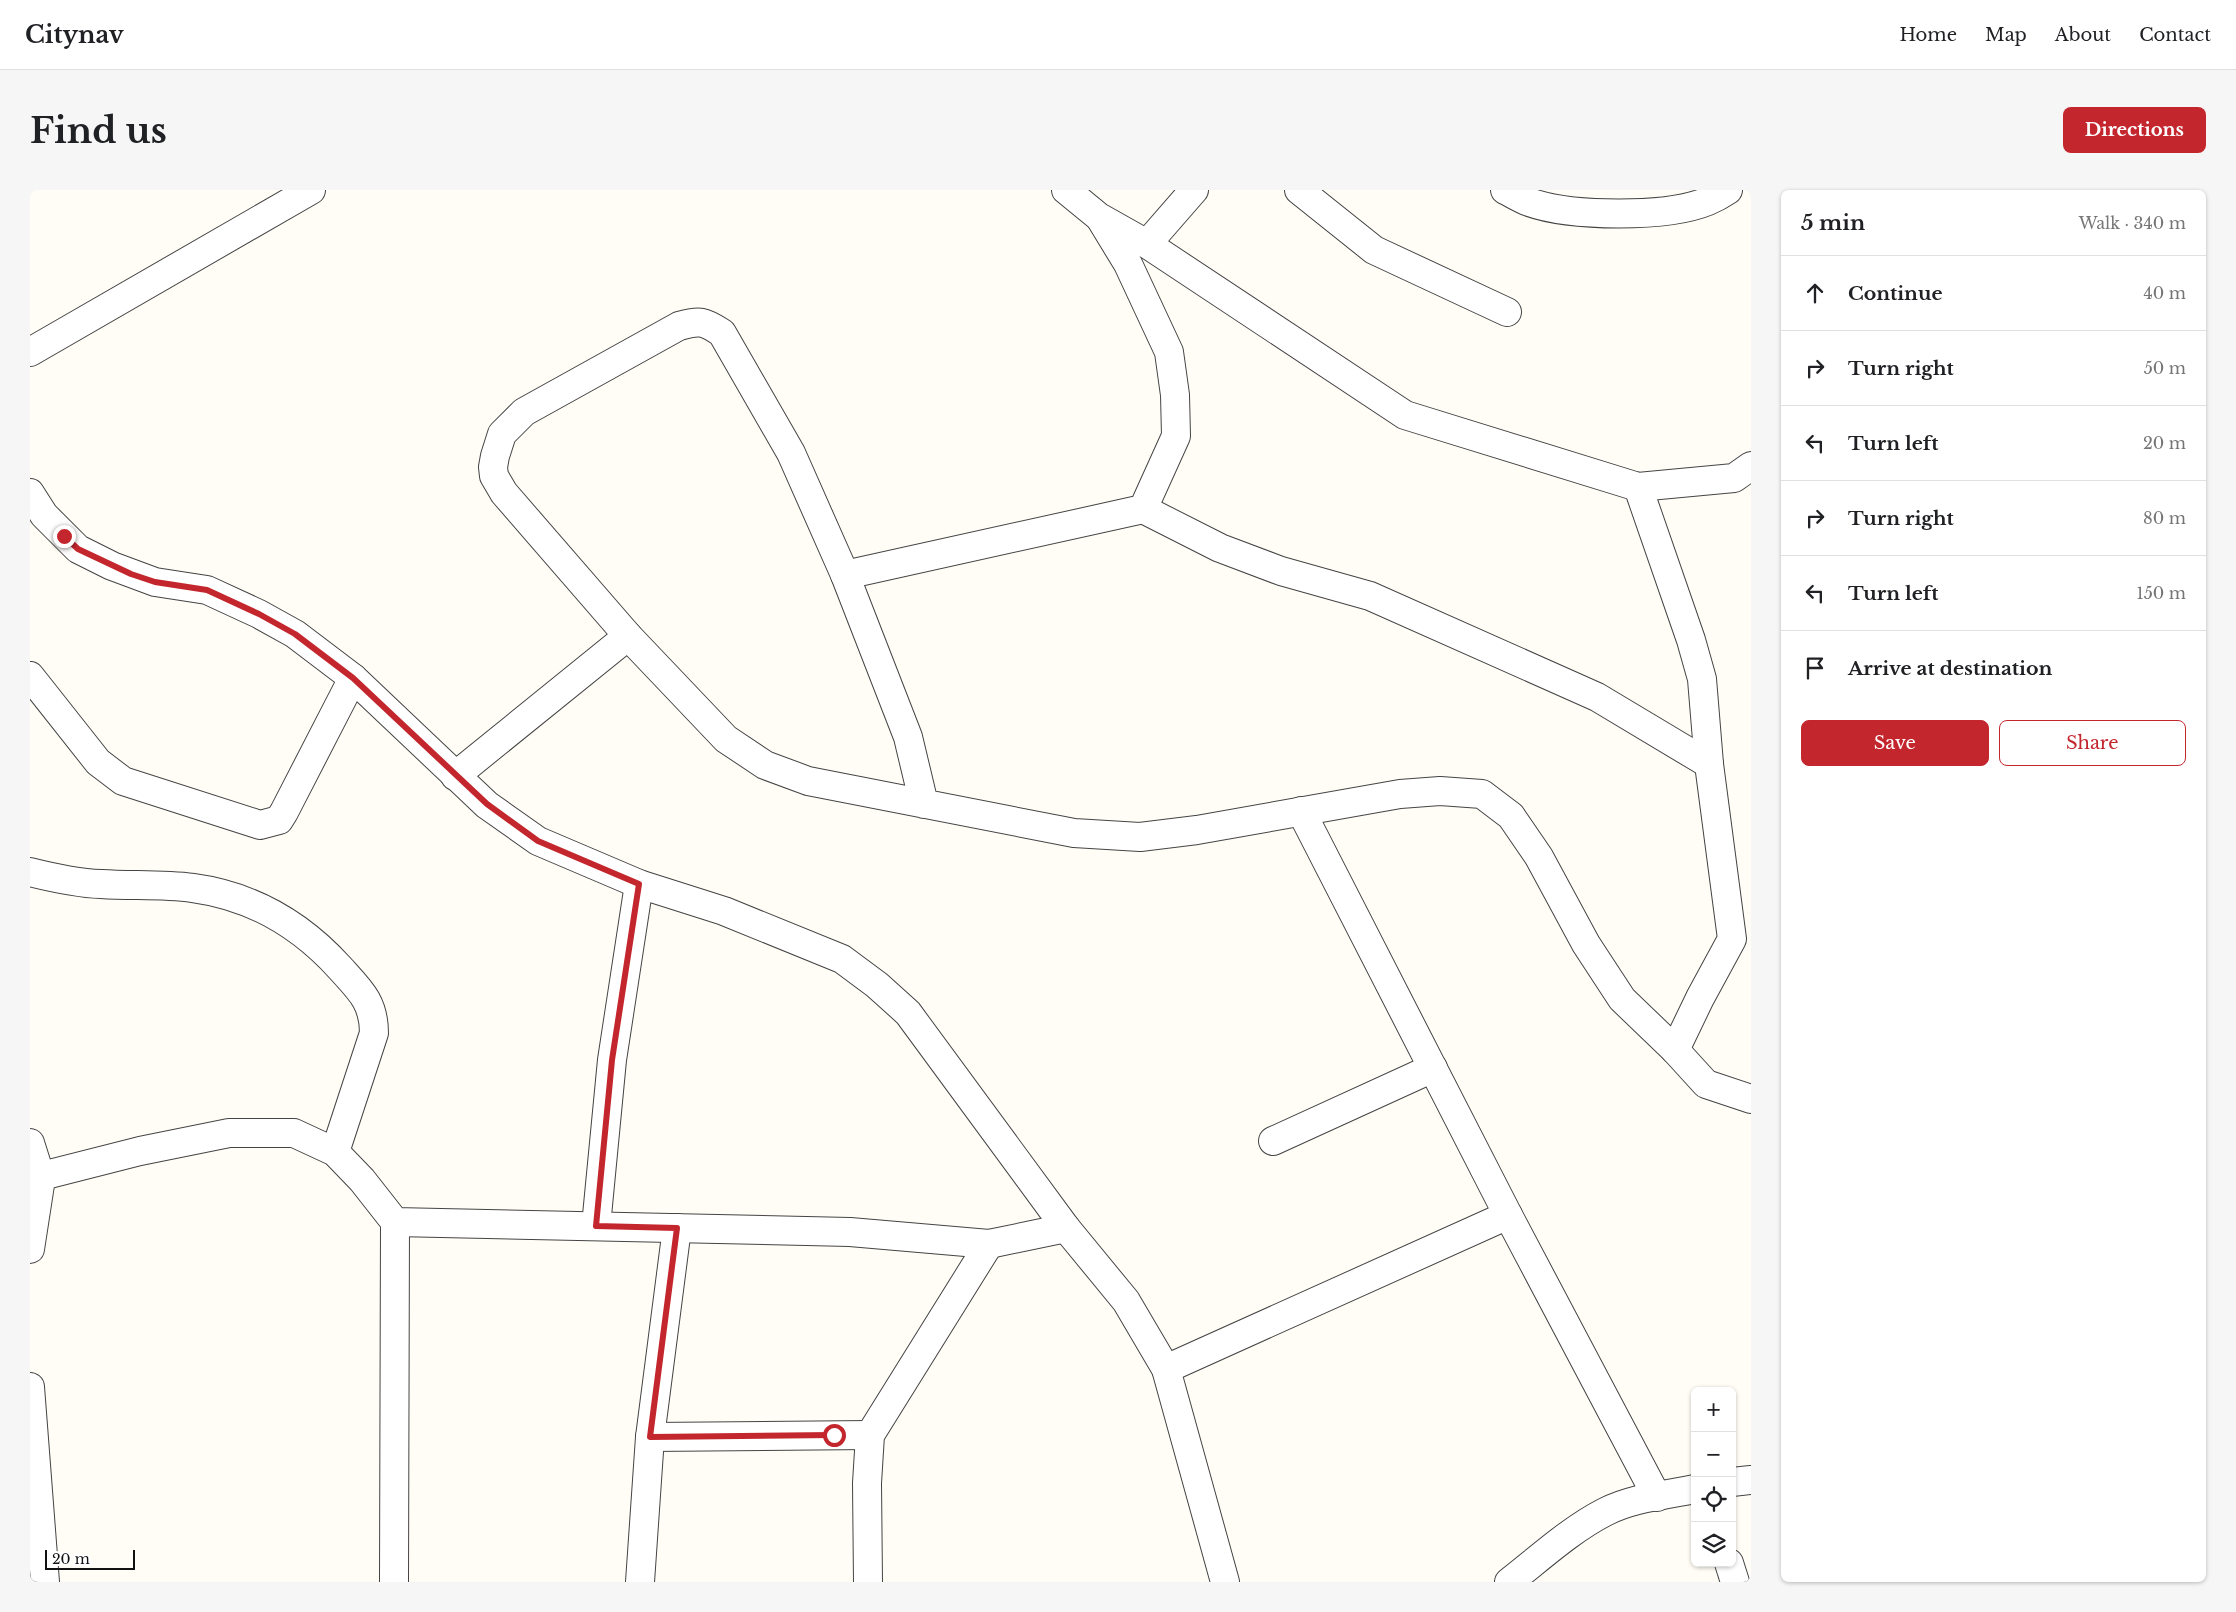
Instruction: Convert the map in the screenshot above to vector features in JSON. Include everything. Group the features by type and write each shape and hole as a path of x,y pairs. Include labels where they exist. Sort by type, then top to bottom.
{"street":[{"path":"30,352 311,190"},
{"path":"1066,190 1099,217 1146,244 1405,415 1638,487 1734,478 1751,466"},
{"path":"1146,244 1194,190"},
{"path":"1299,190 1374,250 1507,312"},
{"path":"1505,190 1530,202 1578,212 1629,214 1679,209 1707,201 1728,190"},
{"path":"1099,217 1128,264 1169,352 1175,394 1176,436 1143,509"},
{"path":"924,804 908,737 845,575 791,453 722,333 707,323 695,322 679,326 524,412 502,434 493,467 494,476 504,492 628,636 726,739 765,765 808,781 924,804 1074,833 1140,837 1197,830 1400,794 1440,791 1482,794 1511,816 1522,832 1539,857 1586,944 1622,999 1675,1050 1706,1084 1751,1099"},
{"path":"1638,487 1691,640 1702,679 1709,764 1741,936 1700,998 1675,1050"},
{"path":"30,493 44,516 78,549 131,574 155,582 207,590 259,614 295,634 353,678 455,776 487,804 538,841 639,884 724,911 842,959 877,985 908,1012 1066,1228 1126,1301 1166,1369 1224,1582"},
{"path":"845,575 1143,509 1220,548 1280,571 1370,596 1597,697 1709,764"},
{"path":"455,776 628,636"},
{"path":"30,676 98,762 123,781 260,825 279,820 353,678"},
{"path":"1301,811 1508,1215 1657,1497"},
{"path":"30,872 76,882 193,888 224,894 254,904 282,918 308,936 363,993 372,1009 374,1020 374,1033 335,1152"},
{"path":"596,1226 612,1060 639,884"},
{"path":"1273,1141 1433,1068"},
{"path":"36,1178 140,1151 229,1133 294,1133 335,1152 362,1180 395,1222 394,1582"},
{"path":"30,1143 36,1178 30,1248"},
{"path":"1166,1369 1508,1215"},
{"path":"395,1222 850,1232 989,1244 1066,1228"},
{"path":"640,1582 650,1437 677,1228"},
{"path":"868,1582 867,1483 870,1435 989,1244"},
{"path":"30,1387 46,1582"},
{"path":"650,1437 870,1435"},
{"path":"1736,1482 1751,1480"},
{"path":"1509,1582 1578,1528 1607,1511 1691,1490"},
{"path":"1730,1567 1734,1582"}],"route":[{"path":"64,536 78,549 112,566 155,582 207,590 259,614 295,634 353,678 455,776 487,804 538,841 639,884 612,1060 596,1226 677,1228 650,1437 834,1435"}]}
